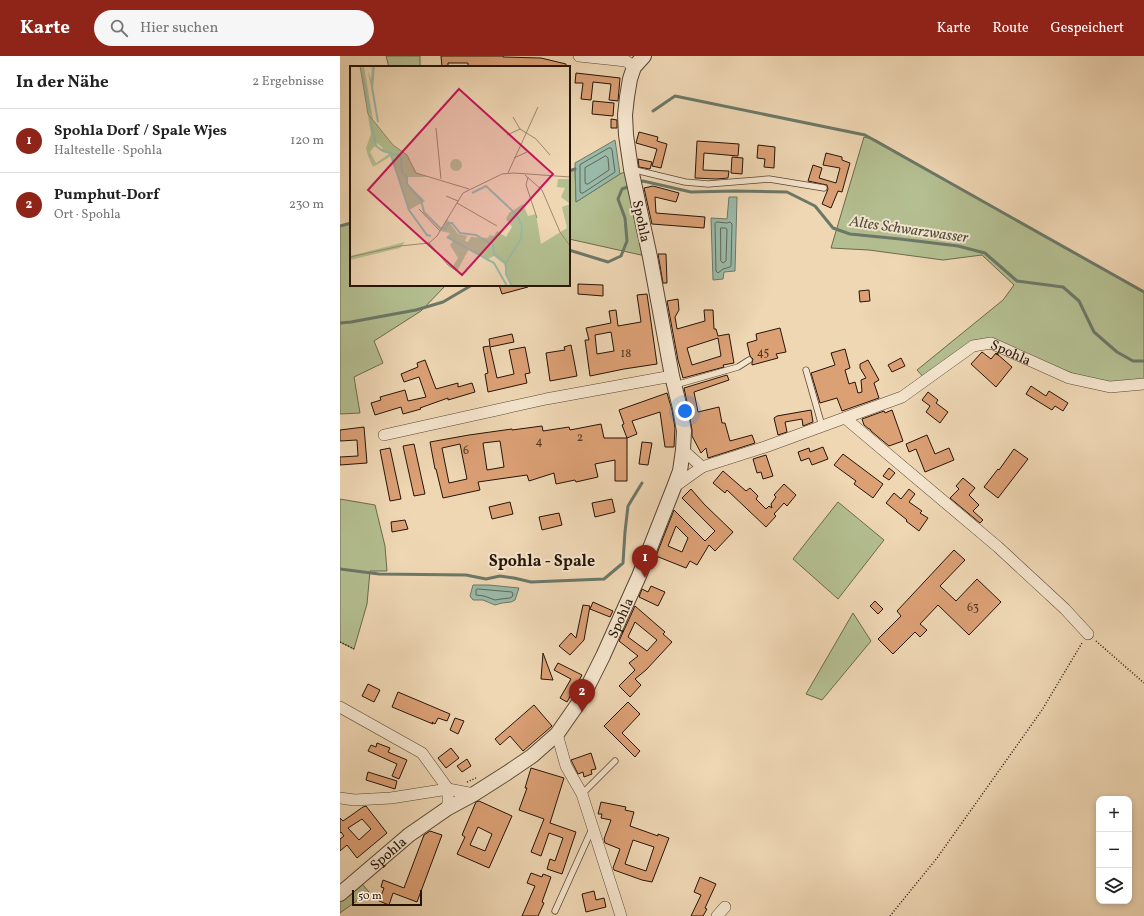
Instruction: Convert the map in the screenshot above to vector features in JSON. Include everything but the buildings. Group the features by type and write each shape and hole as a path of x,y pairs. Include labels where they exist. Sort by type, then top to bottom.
{"street":[{"path":"580,56 626,61 634,67"},
{"name":"Spohla","path":"340,894 409,835 448,808 474,794 532,756 557,734 582,698 603,656 639,576 674,488 680,471 684,431 632,173 626,135 625,115 628,91 634,67 644,56"},
{"name":"Spohla","path":"674,488 702,467 766,447 902,397 973,346 990,344 1069,378 1110,387 1144,384"},
{"path":"384,436 546,399 673,380"},
{"path":"845,418 998,547 1065,609 1088,634"},
{"path":"683,450 702,467"},
{"path":"340,707 422,753 448,789 448,808"},
{"path":"557,734 566,766 582,794 621,916"},
{"path":"340,798 354,800 391,798 448,789 474,794"},
{"path":"717,916 725,907"}],"lane":[{"path":"632,173 685,182 708,184 769,179 824,188"},
{"path":"673,380 738,367 749,360"},
{"path":"806,370 822,426"},
{"path":"582,794 615,761"},
{"path":"555,911 592,828"}],"path":[{"path":"890,916 937,858 1037,716 1088,634 1144,683"},
{"path":"340,642 354,649"},
{"path":"464,782 478,777"}],"shaded area":[{"path":"386,56 420,56 420,66 389,66"},
{"path":"864,137 876,140 1144,292 1144,383 1110,387 990,343 973,346 926,380 917,370 1003,300 1014,285 982,255 943,260 869,250 831,248"},
{"path":"575,169 576,202 620,174 631,169 650,257 570,239 570,171"},
{"path":"350,223 350,286 445,286 421,311 374,341 383,363 354,377 360,413 340,414 340,226"},
{"path":"340,499 375,505 385,546 387,571 370,571 367,604 354,649 340,642"},
{"path":"838,502 884,540 838,599 793,559"},
{"path":"853,613 871,641 822,700 806,694"},
{"path":"358,879 369,892 340,913 340,895"}],"water":[{"path":"615,140 620,174 576,202 575,163"},
{"path":"729,197 737,197 735,271 724,272 723,279 713,280 711,218 727,219"},
{"path":"473,585 519,588 515,600 495,605 483,600 473,600 470,596"}],"waterway":[{"path":"653,111 675,96 865,135 1144,292"},
{"path":"570,171 575,169"},
{"name":"Altes Schwarzwasser","path":"637,183 643,181 691,192 787,192 815,206 833,228 850,234 958,246 985,253 1017,281 1063,287 1079,301 1094,332 1117,352 1133,361 1144,361"},
{"name":"Altes Schwarzwasser","path":"570,250 608,262 621,256 627,241 625,218 618,199 622,189 630,186"},
{"path":"340,226 350,223"},
{"name":"Altes Schwarzwasser","path":"340,323 416,310 443,302 470,286"},
{"path":"340,569 379,574 466,575 486,579 500,576 531,582 604,579 623,563 628,506 642,483"}],"place":[{"name":"Spohla Dorf / Spale Wjes","path":"645,578"},
{"name":"Pumphut-Dorf","path":"582,712"}],"district":[{"name":"Spohla - Spale","path":"542,560"}]}
